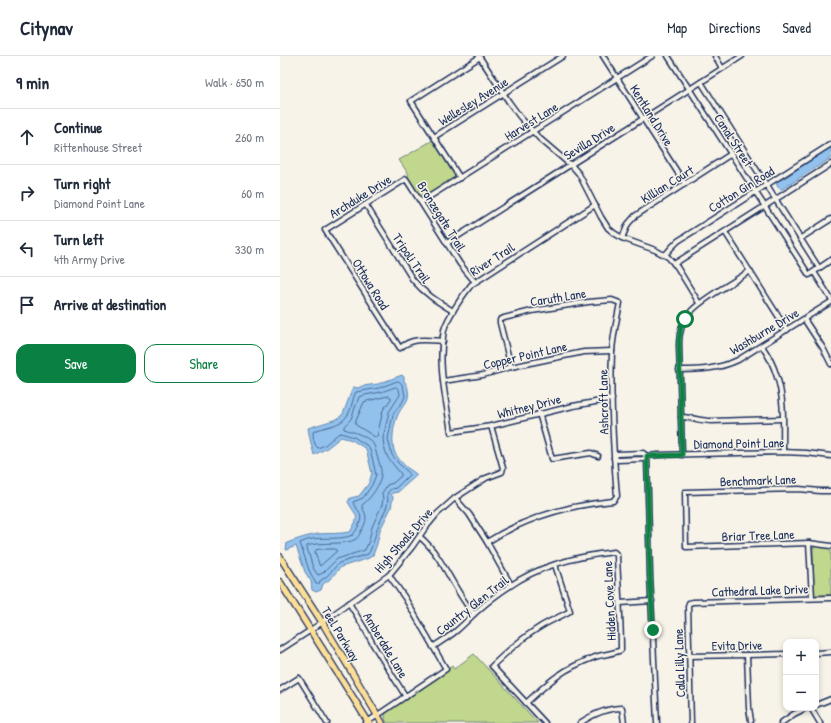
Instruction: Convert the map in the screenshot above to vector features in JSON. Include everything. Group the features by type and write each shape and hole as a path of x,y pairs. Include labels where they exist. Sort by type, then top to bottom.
{"main road":[{"name":"Teel Parkway","path":"281,561 322,622 382,723"},
{"name":"Teel Parkway","path":"280,582 367,723"}],"street":[{"name":"Wellesley Avenue","path":"434,137 563,56"},
{"name":"Kentland Drive","path":"603,56 685,184"},
{"name":"Harvest Lane","path":"421,202 652,56"},
{"name":"Canal Street","path":"668,56 808,275 814,272"},
{"path":"715,56 722,68"},
{"name":"Sevilla Drive","path":"447,243 742,56"},
{"path":"460,178 412,101 480,57 516,112 533,132 576,170 605,224 611,231 622,238 665,255 674,264 699,303"},
{"name":"Canal Street","path":"701,82 819,268"},
{"name":"Cotton Gin Road","path":"665,255 678,241 831,144"},
{"name":"Killian Court","path":"622,238 626,228 635,216 731,154"},
{"name":"Cotton Gin Road","path":"674,264 831,164"},
{"name":"Bronzegate Trail","path":"406,179 460,264 475,282"},
{"name":"Archduke Drive","path":"325,230 406,179"},
{"name":"Tripoli Trail","path":"366,205 413,280 430,296 453,311"},
{"name":"River Trail","path":"451,432 443,381 442,362 443,341 446,325 453,311 467,290 475,282 595,205"},
{"path":"801,238 831,219"},
{"name":"Ottowa Road","path":"325,230 400,348 412,341 443,341"},
{"path":"725,232 787,330"},
{"path":"831,260 814,272 831,300"},
{"path":"682,455 679,370 679,340 681,327 690,312 699,303 750,271"},
{"name":"Caruth Lane","path":"510,367 500,320 532,311 588,302 612,300 620,303"},
{"name":"Washburne Drive","path":"679,370 705,369 722,366 738,360 787,330 831,300"},
{"name":"Ashcroft Lane","path":"487,542 527,521 564,509 596,502 614,501 617,496 614,458 612,351 620,303"},
{"path":"804,319 826,353 831,364"},
{"path":"762,346 772,363 778,380 781,396 783,452"},
{"name":"Copper Point Lane","path":"443,381 484,375 510,367 576,354 612,351"},
{"name":"Whitney Drive","path":"451,432 491,426 539,413 612,399"},
{"path":"539,413 552,459 591,453 598,456"},
{"path":"681,417 690,417 706,421 782,419"},
{"name":"High Shoals Drive","path":"280,650 389,575 437,514 455,498 486,478 502,472 503,468 491,426"},
{"name":"Diamond Point Lane","path":"614,458 617,454 643,453 647,456 783,452 831,456"},
{"path":"647,456 657,723"},
{"name":"Benchmark Lane","path":"686,548 685,492 799,489 831,491"},
{"path":"455,498 469,514 487,542 511,585"},
{"path":"420,537 432,549 465,604 474,614"},
{"path":"809,544 812,598"},
{"name":"Briar Tree Lane","path":"686,548 809,544 831,546"},
{"name":"Country Glen Trail","path":"433,647 455,632 474,614 511,585 534,573 555,565 592,554 614,552"},
{"name":"Hidden Cove Lane","path":"526,703 544,686 576,665 599,655 618,652 621,650 617,555 614,552"},
{"path":"545,723 492,666 514,646 540,626 570,612 555,565"},
{"path":"367,723 446,669 405,598 389,575"},
{"name":"Cathedral Lake Drive","path":"689,603 831,598"},
{"path":"620,603 652,601"},
{"name":"Amberdale Lane","path":"349,603 406,697"},
{"name":"Calla Lilly Lane","path":"689,603 691,723"},
{"path":"819,653 831,652"},
{"name":"Evita Drive","path":"689,656 783,654"},
{"path":"748,656 749,708 751,721"},
{"path":"280,690 299,678 326,721 320,723"},
{"path":"819,704 831,699"},
{"path":"580,723 599,713 614,708 622,708 624,723"},
{"path":"780,723 800,711"},
{"path":"813,711 820,723"},
{"path":"786,723 794,714"}],"green space":[{"path":"433,140 456,178 422,199 406,177 409,175 399,160"},
{"path":"813,546 831,548 831,595 814,595"},
{"path":"474,654 538,723 387,723 385,718 386,713 452,666 454,669"}],"water":[{"path":"831,148 831,158 781,190 778,187 776,183 777,181 783,179"},
{"path":"402,375 409,394 407,401 399,413 396,421 393,435 393,445 395,453 399,459 405,466 417,475 398,492 391,494 393,497 391,508 380,530 373,555 369,558 341,567 329,580 323,584 321,590 316,592 312,590 311,581 305,572 296,546 286,550 287,543 318,534 350,532 356,516 348,502 350,498 359,496 369,483 372,473 366,449 352,440 341,437 327,448 314,455 308,428 337,419 343,414 353,387 358,388 378,384"}],"route":[{"path":"653,630 647,456 682,455 679,340 681,327 685,319"}]}
